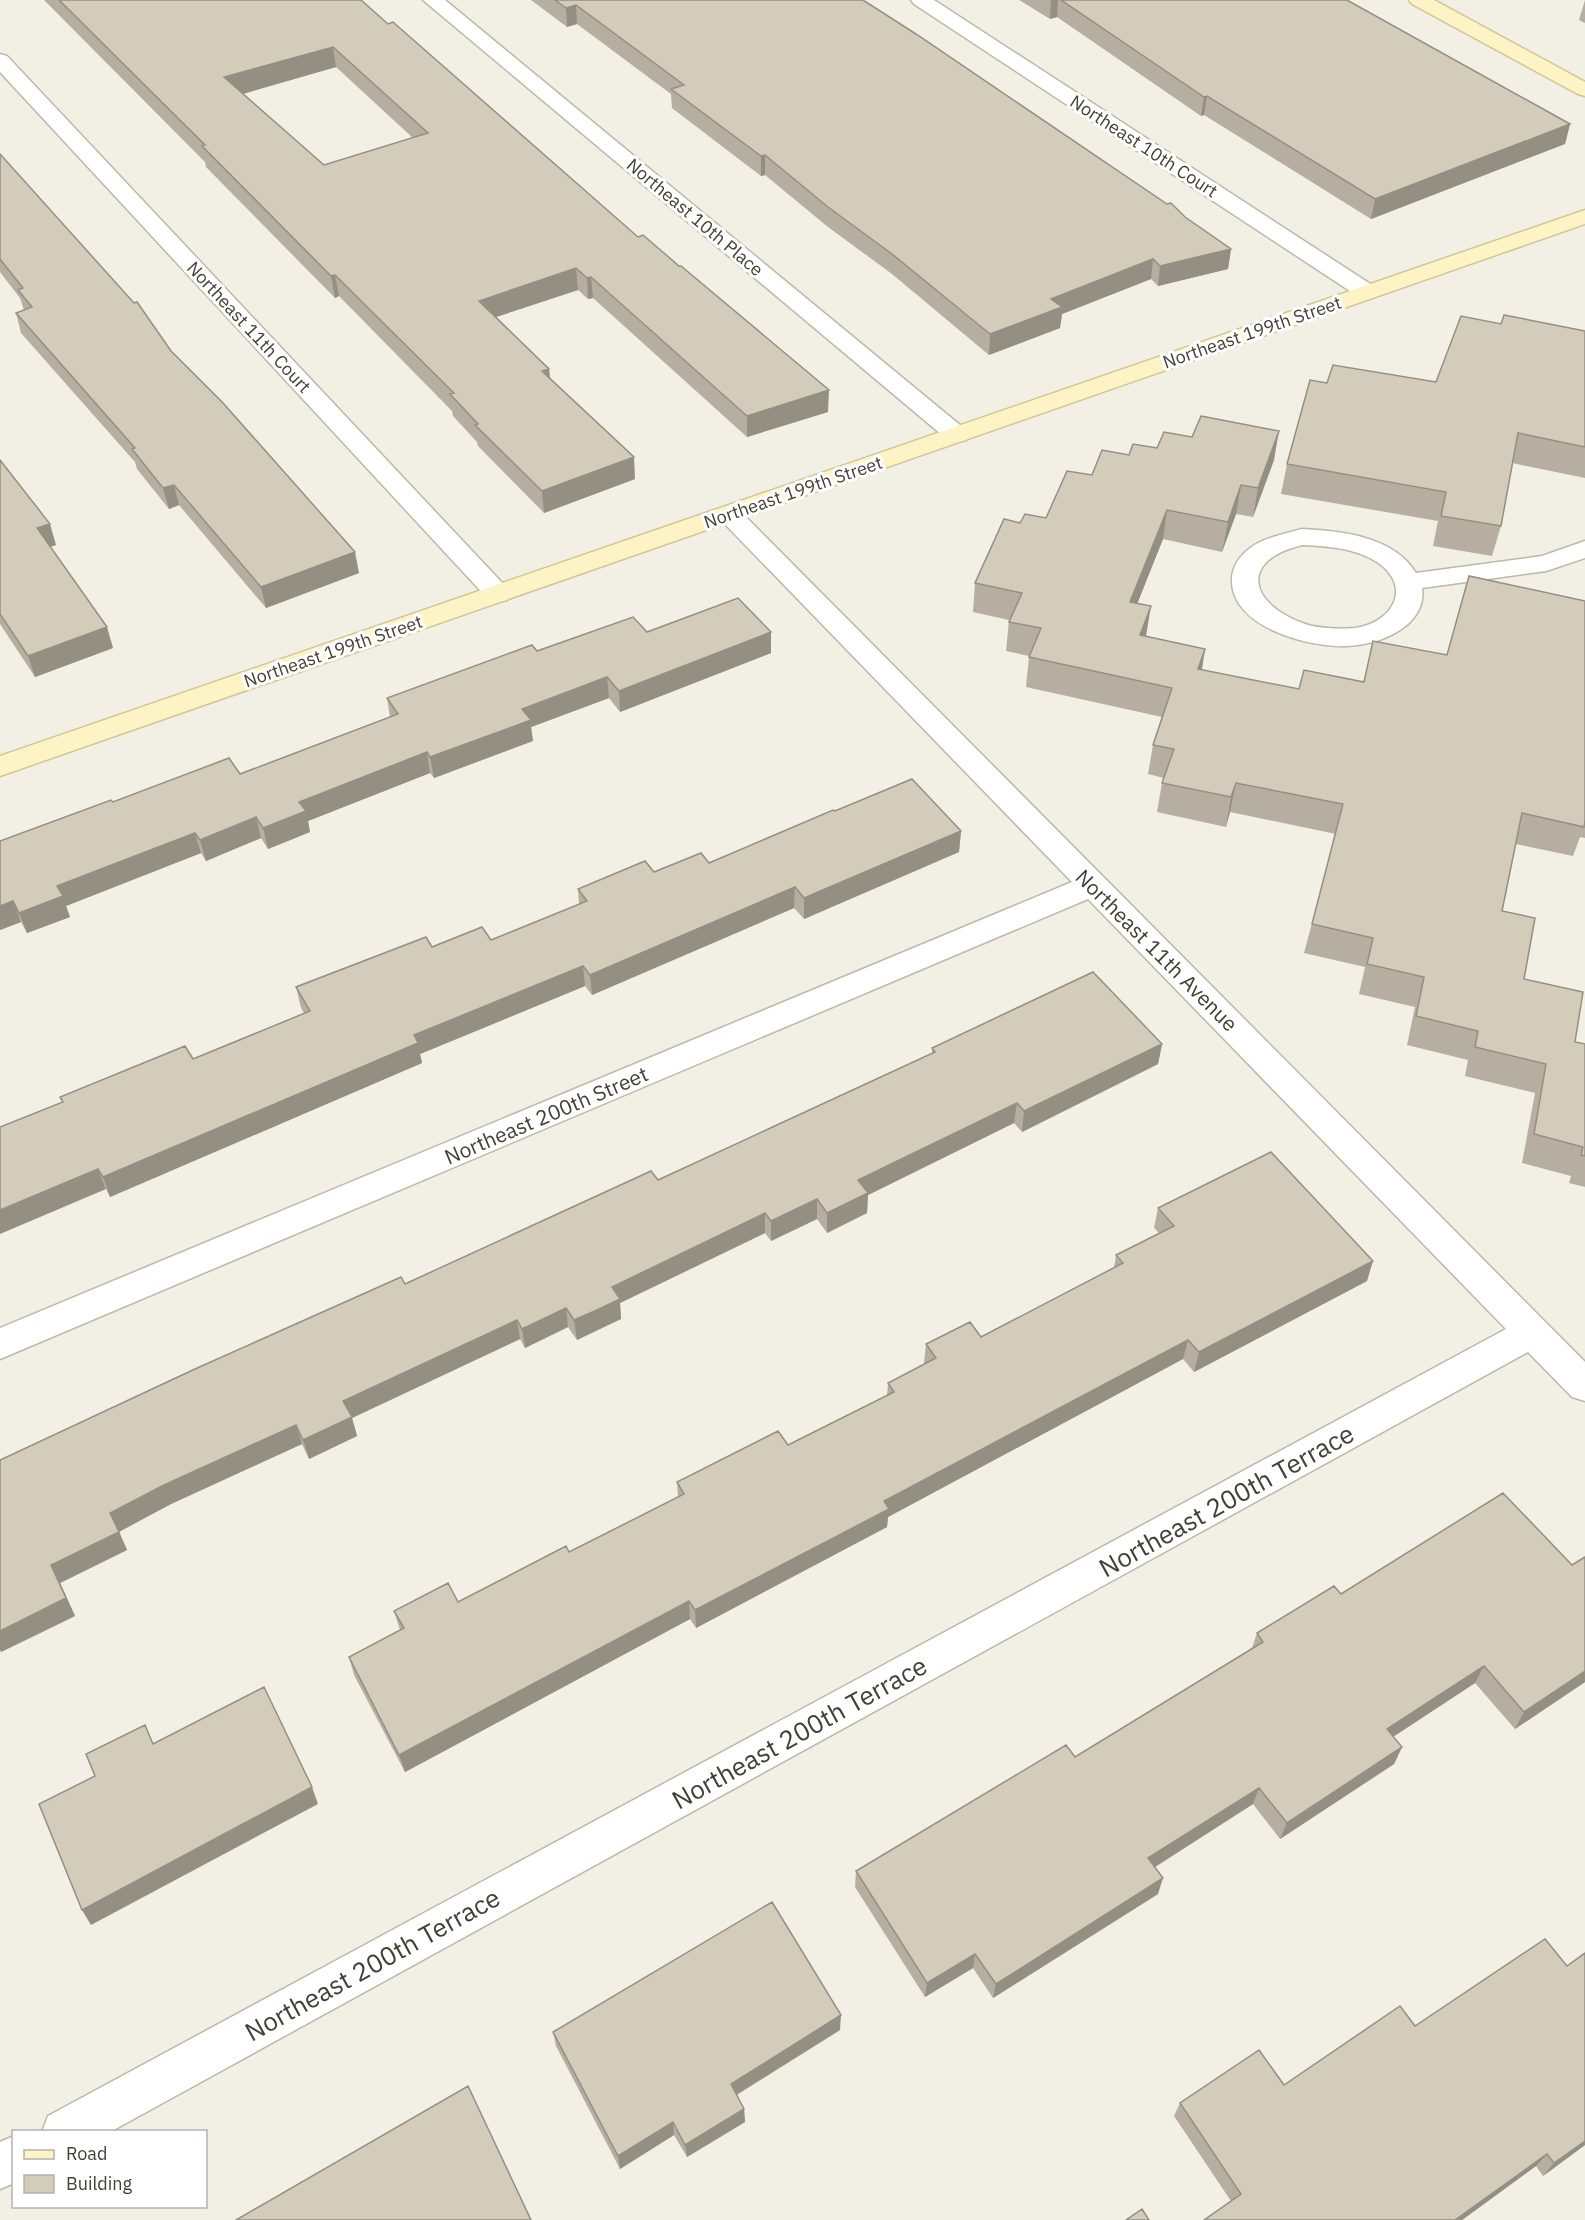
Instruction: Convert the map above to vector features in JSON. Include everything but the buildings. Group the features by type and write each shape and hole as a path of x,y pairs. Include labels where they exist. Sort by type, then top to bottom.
{"street":[{"name":"Northeast 10th Place","path":"433,0 957,435"},
{"name":"Northeast 10th Court","path":"921,0 1367,292"},
{"path":"1419,0 1585,90"},
{"name":"Northeast 11th Court","path":"0,60 498,594"},
{"name":"Northeast 199th Street","path":"0,766 1585,217"},
{"name":"Northeast 11th Avenue","path":"729,514 1585,1386"},
{"path":"1302,537 1329,537 1378,552 1397,566 1408,582 1410,598 1402,614 1387,627 1365,635 1339,638 1310,635 1285,626 1264,614 1250,598 1244,582 1248,566 1259,552 1279,542 1302,537"},
{"path":"1408,582 1546,563 1585,549"},
{"name":"Northeast 200th Street","path":"0,1344 1092,885"},
{"name":"Northeast 200th Terrace","path":"68,2130 1533,1332"}]}
